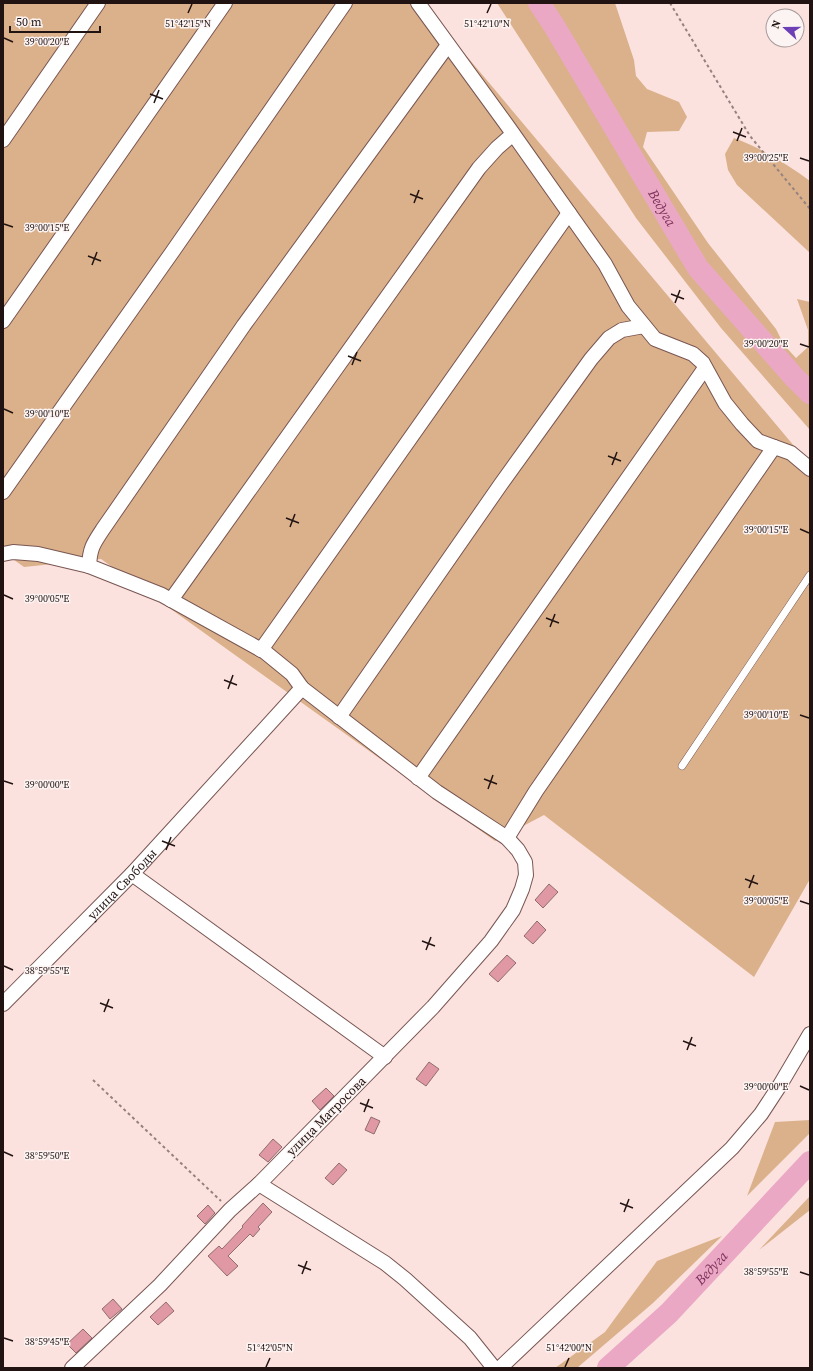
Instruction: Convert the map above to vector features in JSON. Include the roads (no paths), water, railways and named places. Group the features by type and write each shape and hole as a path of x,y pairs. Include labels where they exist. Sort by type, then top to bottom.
{"street":[{"path":"3,140 98,3"},
{"path":"3,321 225,3"},
{"path":"3,492 345,3"},
{"path":"418,3 605,264 628,306 644,326 655,339 692,354 703,363 725,403 758,441 791,453 810,470"},
{"path":"89,566 92,545 116,510 244,325 448,45"},
{"path":"171,600 479,168 497,148 513,134"},
{"path":"261,650 568,213"},
{"path":"339,717 501,484 591,359 609,338 622,330 644,326"},
{"path":"418,778 705,368"},
{"path":"507,838 536,791 774,447"},
{"name":"улица Матросова","path":"3,554 13,552 38,554 89,566 117,576 171,600 261,650 292,674 302,688 418,778 507,838 518,850 525,862 526,875 513,910 490,941 438,1001 385,1057 259,1184 230,1210 160,1285 72,1368"},
{"name":"улица Свободы","path":"3,1004 132,874 302,688"},
{"path":"132,874 385,1057"},
{"path":"500,1368 732,1148 761,1114 810,1034"},
{"path":"259,1184 385,1263 405,1279 470,1338 494,1368"}],"lane":[{"path":"682,766 810,575"}],"waterway":[{"name":"Ведуга","path":"539,3 553,24 698,268 794,377 810,393"},
{"name":"Ведуга","path":"608,1368 669,1313 810,1162"}]}
